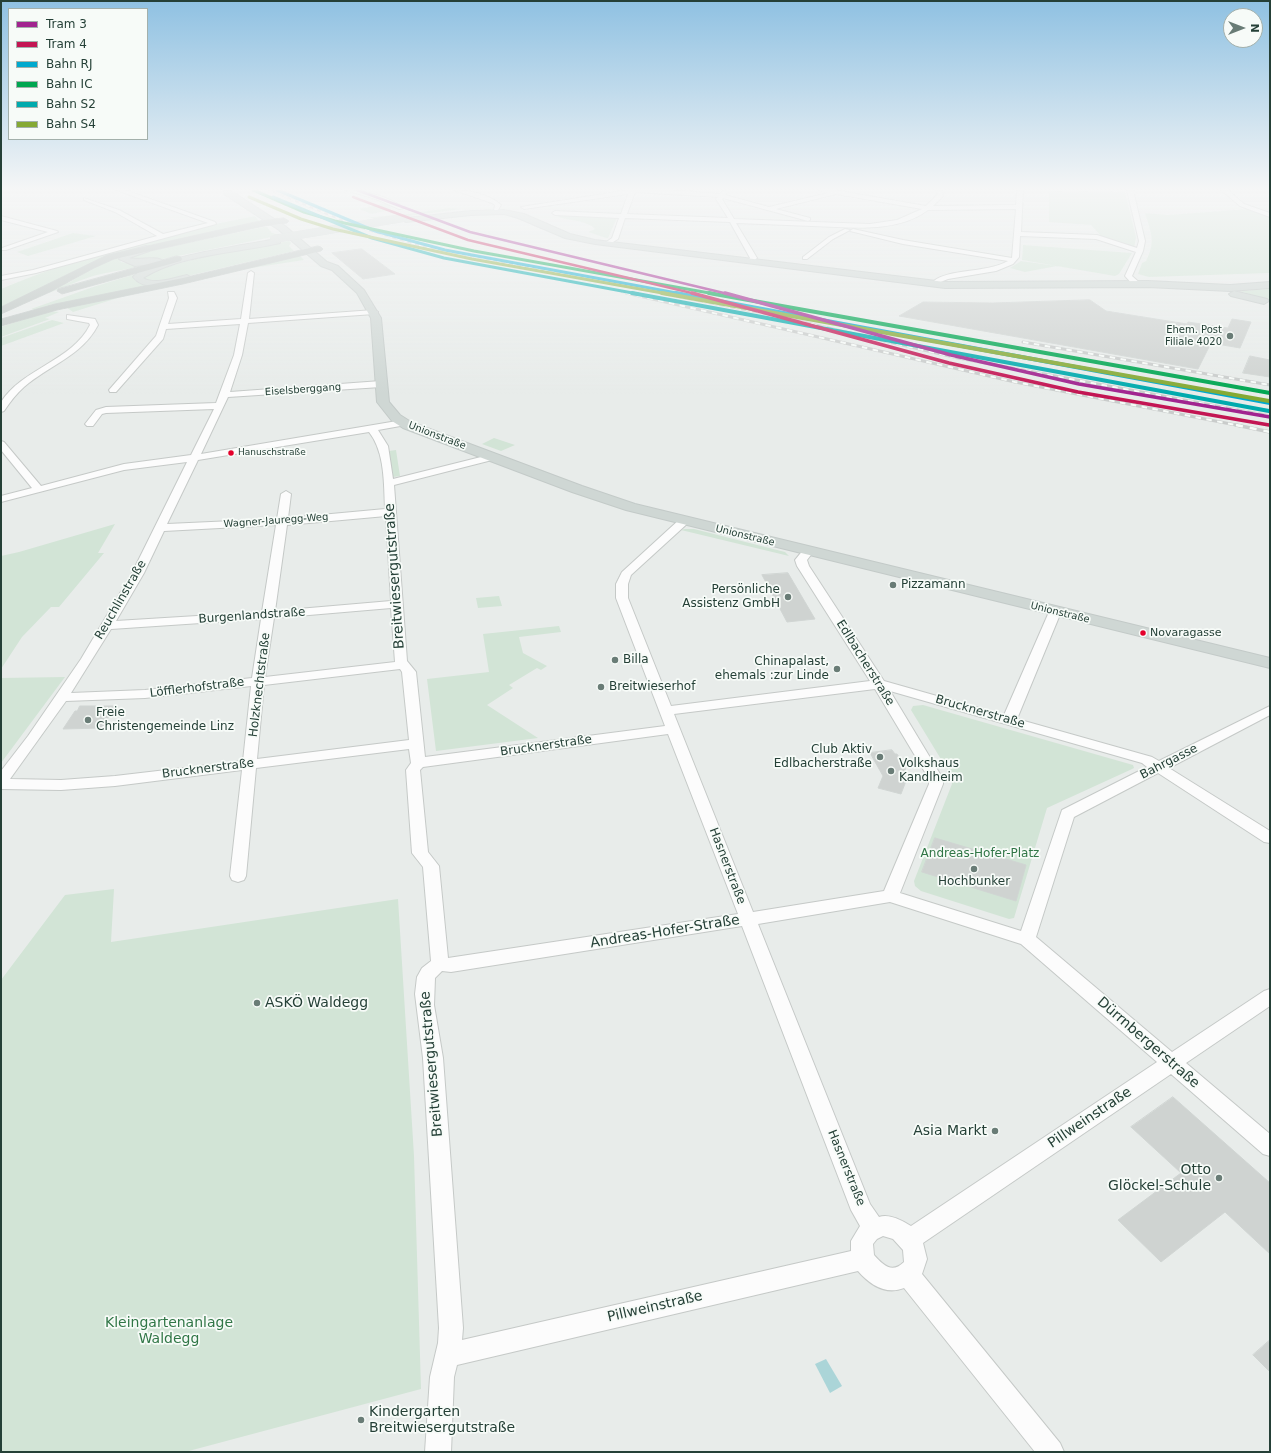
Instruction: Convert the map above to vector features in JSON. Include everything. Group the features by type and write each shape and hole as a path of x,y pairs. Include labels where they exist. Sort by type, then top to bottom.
{"highway":[{"path":"1,312 90,266 112,258"},
{"path":"1,323 61,306 276,258"},
{"path":"1,312 84,284 173,261"},
{"path":"1,317 102,282 173,261"}],"main road":[{"path":"123,258 128,262 139,263 173,261 189,258"},
{"path":"173,261 144,273 138,278 149,283 168,281 275,258"},
{"name":"Unionstraße","path":"318,258 324,264 335,268 358,289 374,312 377,323 381,394 385,406 403,423 596,496 684,521 1270,663"},
{"path":"726,258 945,285 977,286 1134,282 1270,276"},
{"path":"881,276 977,286"},
{"path":"1267,302 1230,288 1224,283 1233,278 1248,280 1269,286"},
{"path":"1134,282 1230,288 1269,286"},
{"path":"1197,287 1267,302"}],"street":[{"path":"1,278 22,275 84,258"},
{"path":"751,261 754,258"},
{"path":"1000,258 1014,260"},
{"path":"1134,282 1128,276 1137,258"},
{"path":"938,281 946,277 997,268 1014,260"},
{"name":"Reuchlinstraße","path":"1,781 62,697 138,573 225,395 238,355 251,273"},
{"path":"6,285 23,277 22,275"},
{"path":"113,390 157,341 165,327 173,298 171,294"},
{"path":"165,327 374,312"},
{"path":"1,409 7,398 22,384 78,345 92,331 94,325 92,321 70,317"},
{"name":"Eiselsberggang","path":"225,395 381,384"},
{"path":"90,424 99,412 106,410 220,406"},
{"path":"1,499 124,467 194,458 373,430 403,423"},
{"name":"Breitwiesergutstraße","path":"373,430 383,446 389,483 401,661 409,672 418,763 413,770 420,853 430,866 440,964 430,971 426,977 424,987 427,1025 433,1058 451,1328 448,1356 442,1378 438,1452"},
{"path":"1,444 38,489"},
{"path":"389,483 493,457"},
{"name":"Holzknechtstraße","path":"238,876 258,681 286,494"},
{"name":"Wagner-Jauregg-Weg","path":"160,528 281,522 391,512"},
{"name":"Hasnerstraße","path":"684,521 630,569 623,580 621,587 622,598 862,1210 874,1228"},
{"name":"Edlbacherstraße","path":"808,552 801,560 803,566 879,684 935,775 936,784 890,896"},
{"name":"Burgenlandstraße","path":"107,625 269,615 397,604"},
{"path":"1009,720 1055,612"},
{"name":"Löfflerhofstraße","path":"62,697 132,696 404,665"},
{"name":"Brucknerstraße","path":"666,711 879,684 1147,760 1270,838"},
{"name":"Bahrgasse","path":"1027,939 1067,814 1270,710"},
{"name":"Brucknerstraße","path":"418,763 674,729"},
{"name":"Brucknerstraße","path":"1,784 78,784 415,744"},
{"path":"890,896 1027,939"},
{"name":"Andreas-Hofer-Straße","path":"440,964 451,965 748,920 890,896"},
{"name":"Dürrnbergerstraße","path":"1027,939 1270,1147"},
{"name":"Pillweinstraße","path":"910,1239 1172,1064 1270,996"},
{"path":"883,1226 893,1228 902,1232 910,1239 915,1249 916,1259 914,1268 908,1275 899,1280 888,1280 877,1275 869,1268 863,1259 861,1249 862,1241 867,1233 874,1228 883,1226"},
{"name":"Pillweinstraße","path":"448,1356 863,1259"},
{"path":"908,1275 1051,1452"}],"green space":[{"path":"86,258 109,258 96,261 40,290 1,307 1,289"},
{"path":"119,258 121,262 133,264 151,263 93,276 40,296 60,285 70,282 104,261"},
{"path":"128,258 169,258 158,260 127,259"},
{"path":"265,258 171,280 152,281 143,279 143,276 160,269 197,259"},
{"path":"288,258 302,258 304,260 245,269 121,297 73,312 66,307"},
{"path":"1022,258 1129,258 1119,274 1115,276 1022,260"},
{"path":"1147,258 1270,258 1270,273 1149,277 1138,274 1142,263 1146,261"},
{"path":"1021,261 1057,266 1025,272 1010,268"},
{"path":"139,273 134,278 136,281 156,284 35,310 31,309 93,287"},
{"path":"1269,289 1270,301 1240,291"},
{"path":"49,311 59,312 45,318 50,319 1,337 1,327"},
{"path":"52,320 64,323 1,346 1,338"},
{"path":"494,438 515,445 501,451 482,444"},
{"path":"396,450 400,476 393,477 389,451"},
{"path":"115,524 98,553 104,553 59,607 51,607 22,637 1,669 1,556"},
{"path":"694,529 785,552 789,556 681,530"},
{"path":"499,596 502,606 478,608 476,598"},
{"path":"559,626 561,632 519,637 523,653 547,666 541,670 537,668 509,685 513,688 487,705 538,738 436,751 427,679 489,672 483,634"},
{"path":"65,677 1,763 1,678"},
{"name":"Andreas-Hofer-Platz","path":"923,705 1133,765 1134,768 1130,770 1047,808 1014,918 1009,919 921,891 915,886 914,881 952,784 950,774 911,710 913,706"},
{"name":"Kleingartenanlage Waldegg","path":"114,889 111,942 398,899 414,1156 421,1389 185,1452 1,1452 1,980 65,895"}],"water":[{"path":"826,1359 842,1386 830,1393 815,1364"}],"building":[{"path":"338,258 374,258 395,274 363,279"},
{"path":"1090,300 1106,311 1187,324 1188,322 1228,328 1232,319 1251,322 1240,348 1211,343 1198,369 899,316 923,302 992,303"},
{"path":"1250,356 1270,360 1270,377 1243,373"},
{"name":"Persönliche Assistenz GmbH","path":"788,573 815,619 787,622 762,575"},
{"name":"Freie Christengemeinde Linz","path":"80,706 115,706 102,728 63,729"},
{"name":"Volkshaus Kandlheim","path":"892,750 895,754 897,754 905,766 906,781 901,794 878,788 883,776 870,753"},
{"name":"Hochbunker","path":"935,838 1026,865 1016,901 922,872"},
{"name":"Otto Glöckel-Schule","path":"1173,1097 1270,1183 1270,1254 1225,1212 1161,1262 1118,1220 1181,1173 1131,1127"},
{"path":"1270,1340 1270,1372 1253,1355"}],"railway":[{"path":"480,258 665,294"},
{"path":"622,292 626,293"},
{"path":"626,293 1015,382 1238,425"},
{"path":"626,293 630,294"},
{"path":"660,293 768,314 958,358 1270,416"},
{"path":"1023,342 1270,385"},
{"path":"1238,425 1270,432"}],"tram line":[{"name":"4","path":"543,258 701,295 949,363 1078,392 1269,425"},
{"name":"3","path":"579,258 703,287 951,355 1079,384 1270,417"}],"rail line":[{"name":"S2","path":"443,258 1269,411"},
{"name":"S4","path":"466,258 1269,401"},
{"name":"RJ","path":"487,258 1270,403"},
{"name":"IC","path":"512,258 1270,393"}],"place":[{"name":"Ehem. Post Filiale 4020","path":"1230,336"},
{"name":"Hanuschstraße","path":"231,453"},
{"name":"Pizzamann","path":"893,585"},
{"name":"Persönliche Assistenz GmbH","path":"788,597"},
{"name":"Novaragasse","path":"1143,633"},
{"name":"Billa","path":"615,660"},
{"name":"Chinapalast, ehemals :zur Linde","path":"837,669"},
{"name":"Breitwieserhof","path":"601,687"},
{"name":"Freie Christengemeinde Linz","path":"88,720"},
{"name":"Club Aktiv Edlbacherstraße","path":"880,757"},
{"name":"Volkshaus Kandlheim","path":"891,771"},
{"name":"Hochbunker","path":"974,869"},
{"name":"ASKÖ Waldegg","path":"257,1003"},
{"name":"Asia Markt","path":"995,1131"},
{"name":"Otto Glöckel-Schule","path":"1219,1178"},
{"name":"Kindergarten Breitwiesergutstraße","path":"361,1420"}]}
